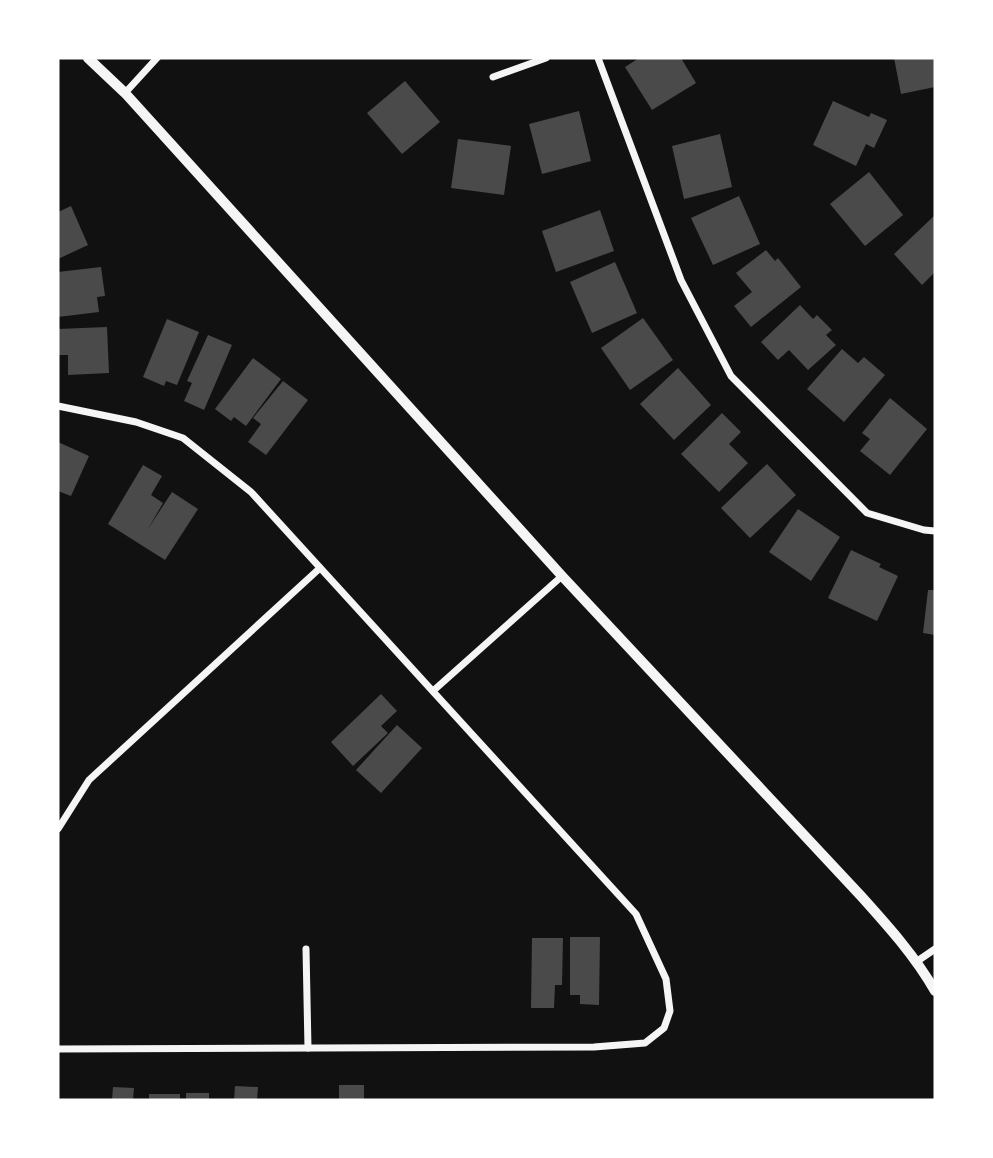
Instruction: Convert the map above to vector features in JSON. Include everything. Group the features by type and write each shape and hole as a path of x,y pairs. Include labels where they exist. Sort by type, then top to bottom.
{"street":[{"path":"88,58 125,93 562,576 861,896 916,962 935,991"},
{"path":"125,93 157,58"},
{"path":"494,77 546,58"},
{"path":"598,58 681,280 731,376 867,513 935,531"},
{"path":"58,407 136,422 183,438 251,492 636,914 666,979 670,1011 664,1028 645,1043 594,1047 58,1049"},
{"path":"58,829 89,780 320,568"},
{"path":"433,691 562,576"},
{"path":"916,962 935,948"},
{"path":"306,949 308,1048"}],"building":[{"path":"639,58 681,58 696,83 652,110 625,67"},
{"path":"894,58 935,58 935,87 901,94"},
{"path":"405,81 440,122 402,154 367,113"},
{"path":"833,101 869,117 871,113 887,120 874,148 866,144 856,166 813,145"},
{"path":"579,111 591,161 542,174 529,124"},
{"path":"720,134 732,187 684,199 672,146"},
{"path":"458,139 511,146 504,195 451,188"},
{"path":"869,172 903,215 865,246 830,204"},
{"path":"739,196 760,244 713,265 691,218"},
{"path":"71,206 88,245 58,259 58,212"},
{"path":"600,210 614,251 556,272 542,231"},
{"path":"935,215 935,272 922,285 894,254"},
{"path":"766,250 775,261 778,258 801,287 751,327 734,306 752,292 736,273"},
{"path":"615,262 637,313 592,333 570,282"},
{"path":"101,267 105,296 97,297 99,312 58,317 58,272"},
{"path":"800,305 813,319 817,315 832,330 826,335 836,345 808,370 789,350 778,360 761,342"},
{"path":"643,318 673,360 630,390 601,348"},
{"path":"167,319 199,332 177,385 166,381 164,386 143,377"},
{"path":"107,327 109,373 68,375 68,355 58,355 58,329"},
{"path":"208,335 232,345 204,410 184,401 192,383 187,381"},
{"path":"842,349 858,363 864,357 885,375 844,422 807,389"},
{"path":"253,358 281,379 246,426 234,417 231,421 215,409"},
{"path":"678,368 711,405 674,440 640,404"},
{"path":"283,381 308,400 266,455 248,442 261,424 253,418"},
{"path":"890,398 927,429 890,475 860,451 870,439 862,433"},
{"path":"722,413 741,432 729,444 748,463 719,492 681,454"},
{"path":"58,442 89,456 71,496 58,491"},
{"path":"767,464 796,495 750,538 721,508"},
{"path":"143,465 162,476 151,495 163,503 148,529 172,492 198,509 165,560 108,524"},
{"path":"798,509 840,537 811,581 769,552"},
{"path":"851,550 881,564 879,567 898,576 877,621 828,598"},
{"path":"928,590 935,590 935,635 923,633"},
{"path":"381,694 397,711 381,726 388,733 353,766 331,742"},
{"path":"397,725 422,748 381,793 356,770"},
{"path":"570,937 600,937 599,1005 580,1004 580,995 570,995"},
{"path":"532,938 563,938 562,985 555,985 554,1008 531,1008"},
{"path":"339,1085 364,1085 364,1100 339,1100"},
{"path":"235,1086 258,1087 257,1100 234,1100"},
{"path":"113,1087 134,1088 133,1100 112,1100"},
{"path":"186,1093 209,1093 209,1100 186,1100"},
{"path":"149,1094 180,1094 180,1100 149,1100"}]}
